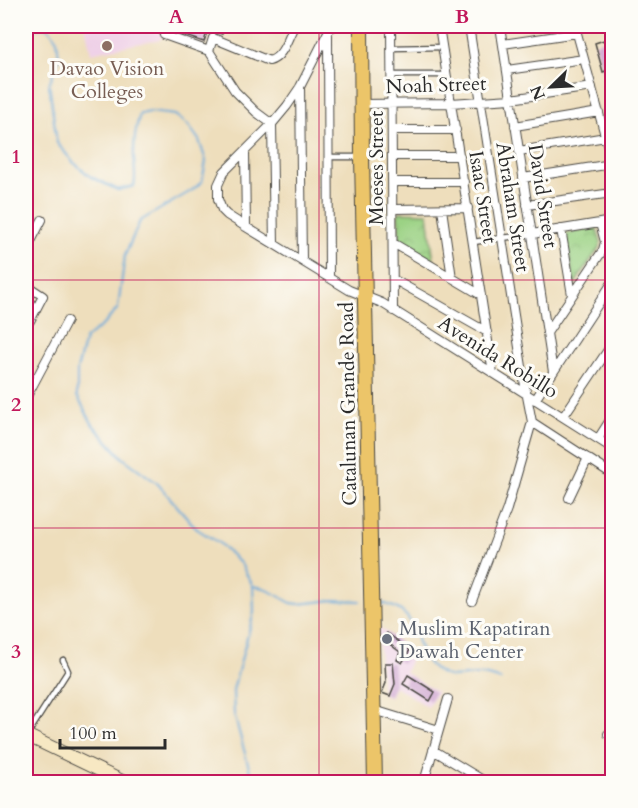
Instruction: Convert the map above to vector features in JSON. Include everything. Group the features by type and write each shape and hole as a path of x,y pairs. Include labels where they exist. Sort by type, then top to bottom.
{"main road":[{"name":"Catalunan Grande Road","path":"361,26 375,783"}],"street":[{"path":"209,51 213,38 269,61 273,60 280,55 294,26"},
{"name":"Moeses Street","path":"391,26 393,310"},
{"name":"Isaac Street","path":"439,26 494,373"},
{"name":"Abraham Street","path":"469,26 532,422"},
{"name":"David Street","path":"500,26 553,372"},
{"path":"609,26 612,39"},
{"path":"329,28 329,278"},
{"name":"Avenida Robillo","path":"329,28 300,87 272,124 224,172 218,192 222,210 349,290 365,295 393,310 612,448"},
{"path":"503,44 576,29 612,163 523,178"},
{"path":"164,35 209,51 235,91 272,124 274,244"},
{"path":"507,70 584,59"},
{"path":"300,87 302,261"},
{"name":"Noah Street","path":"361,104 451,103 511,99 592,87"},
{"path":"515,126 599,112"},
{"path":"392,130 456,130"},
{"path":"519,151 606,137"},
{"path":"245,152 246,227"},
{"path":"392,156 460,156"},
{"path":"392,182 464,182"},
{"path":"527,205 612,193"},
{"path":"393,209 468,208"},
{"path":"442,209 452,278"},
{"path":"26,251 42,220"},
{"path":"532,234 612,221"},
{"path":"547,333 604,246 600,223"},
{"path":"561,230 572,295"},
{"path":"393,243 481,296"},
{"path":"393,279 487,332"},
{"path":"535,400 612,283"},
{"path":"26,285 43,296 30,321"},
{"path":"26,398 67,321"},
{"path":"563,417 612,344"},
{"path":"598,439 612,417"},
{"path":"472,601 507,509 532,422 612,474"},
{"path":"569,498 588,459"},
{"path":"424,783 448,699"},
{"path":"374,711 439,730"},
{"path":"26,735 124,783"},
{"path":"433,750 486,783"}],"lane":[{"path":"391,48 443,47"},
{"path":"392,75 447,75"},
{"path":"328,157 362,158"},
{"path":"473,242 532,234"},
{"path":"26,735 68,671 63,660"}],"shaded area":[{"name":"Davao Vision Colleges","path":"85,26 225,26 221,38 209,34 205,44 164,30 161,39 91,53"},
{"path":"378,626 414,653 405,672 437,692 428,707 395,686 390,697 382,693"}],"green space":[{"path":"400,212 428,213 434,262 400,242 398,215"},
{"path":"596,227 601,242 599,248 574,285 566,234"}],"building":[{"path":"166,26 187,26 207,32 204,42 165,29"},
{"path":"200,26 224,26 222,34"},
{"path":"604,40 609,50 612,69 603,72 595,43"},
{"path":"387,633 410,650 402,663 397,660 400,652 383,639"},
{"path":"385,663 393,663 395,684 390,696 382,693 386,683"},
{"path":"408,675 435,692 430,701 403,684"}],"waterway":[{"path":"26,27 30,29 48,27 57,40 59,58 49,84 57,143 73,162 91,177 118,190 134,186 136,128 140,114 150,112 175,115 188,125 199,140 206,161 202,182 140,221 125,255 118,308 105,323 85,339 77,370 77,396 93,425 123,458 157,483 197,529 219,543 241,564 253,586 254,612 233,690 234,714 253,782"},
{"path":"253,586 264,588 291,603 360,601"},
{"path":"376,602 393,606 403,613 410,621 421,652 427,662 437,671 452,677 481,675 501,680"}],"place":[{"name":"Davao Vision Colleges","path":"107,46"},
{"name":"Muslim Kapatiran Dawah Center","path":"387,639"}]}
